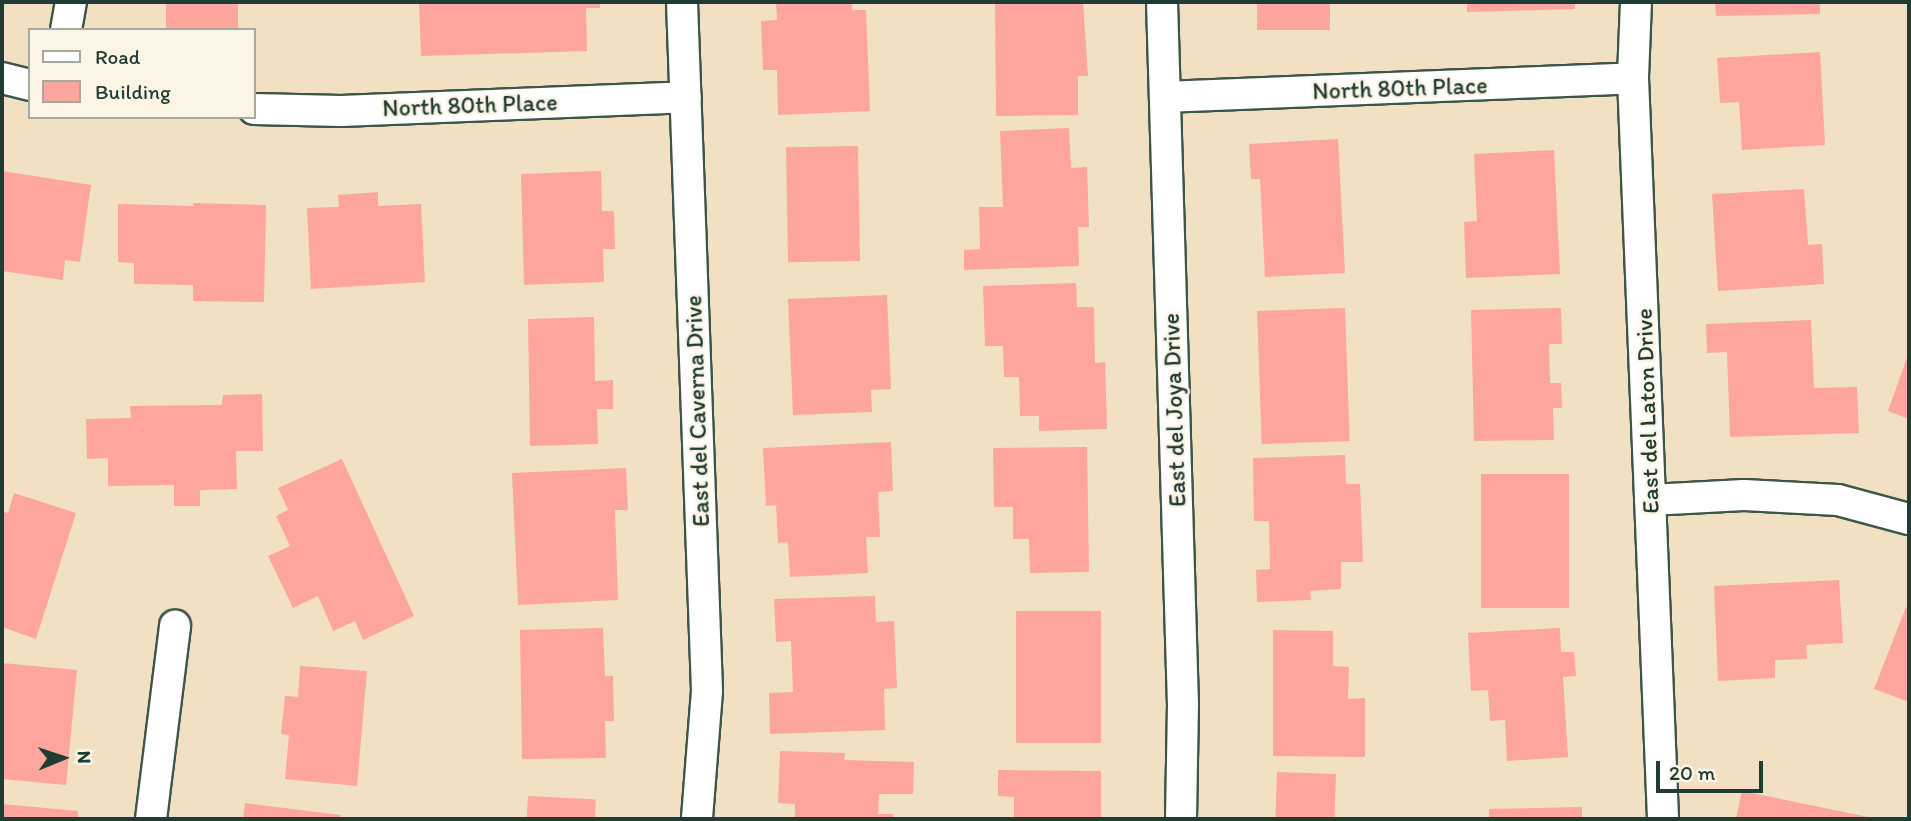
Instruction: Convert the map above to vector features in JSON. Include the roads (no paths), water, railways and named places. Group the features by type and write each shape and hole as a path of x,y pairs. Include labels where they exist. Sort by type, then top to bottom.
{"street":[{"path":"66,28 71,2"},
{"name":"East del Caverna Drive","path":"682,2 707,691 697,819"},
{"name":"East del Joya Drive","path":"1163,2 1183,704 1181,819"},
{"name":"East del Laton Drive","path":"1636,2 1633,78 1663,819"},
{"path":"2,78 28,84"},
{"name":"North 80th Place","path":"1166,97 1633,78"},
{"name":"North 80th Place","path":"256,109 341,111 686,97"},
{"path":"1650,499 1744,495 1838,500 1909,519"},
{"path":"151,819 174,625"}]}
